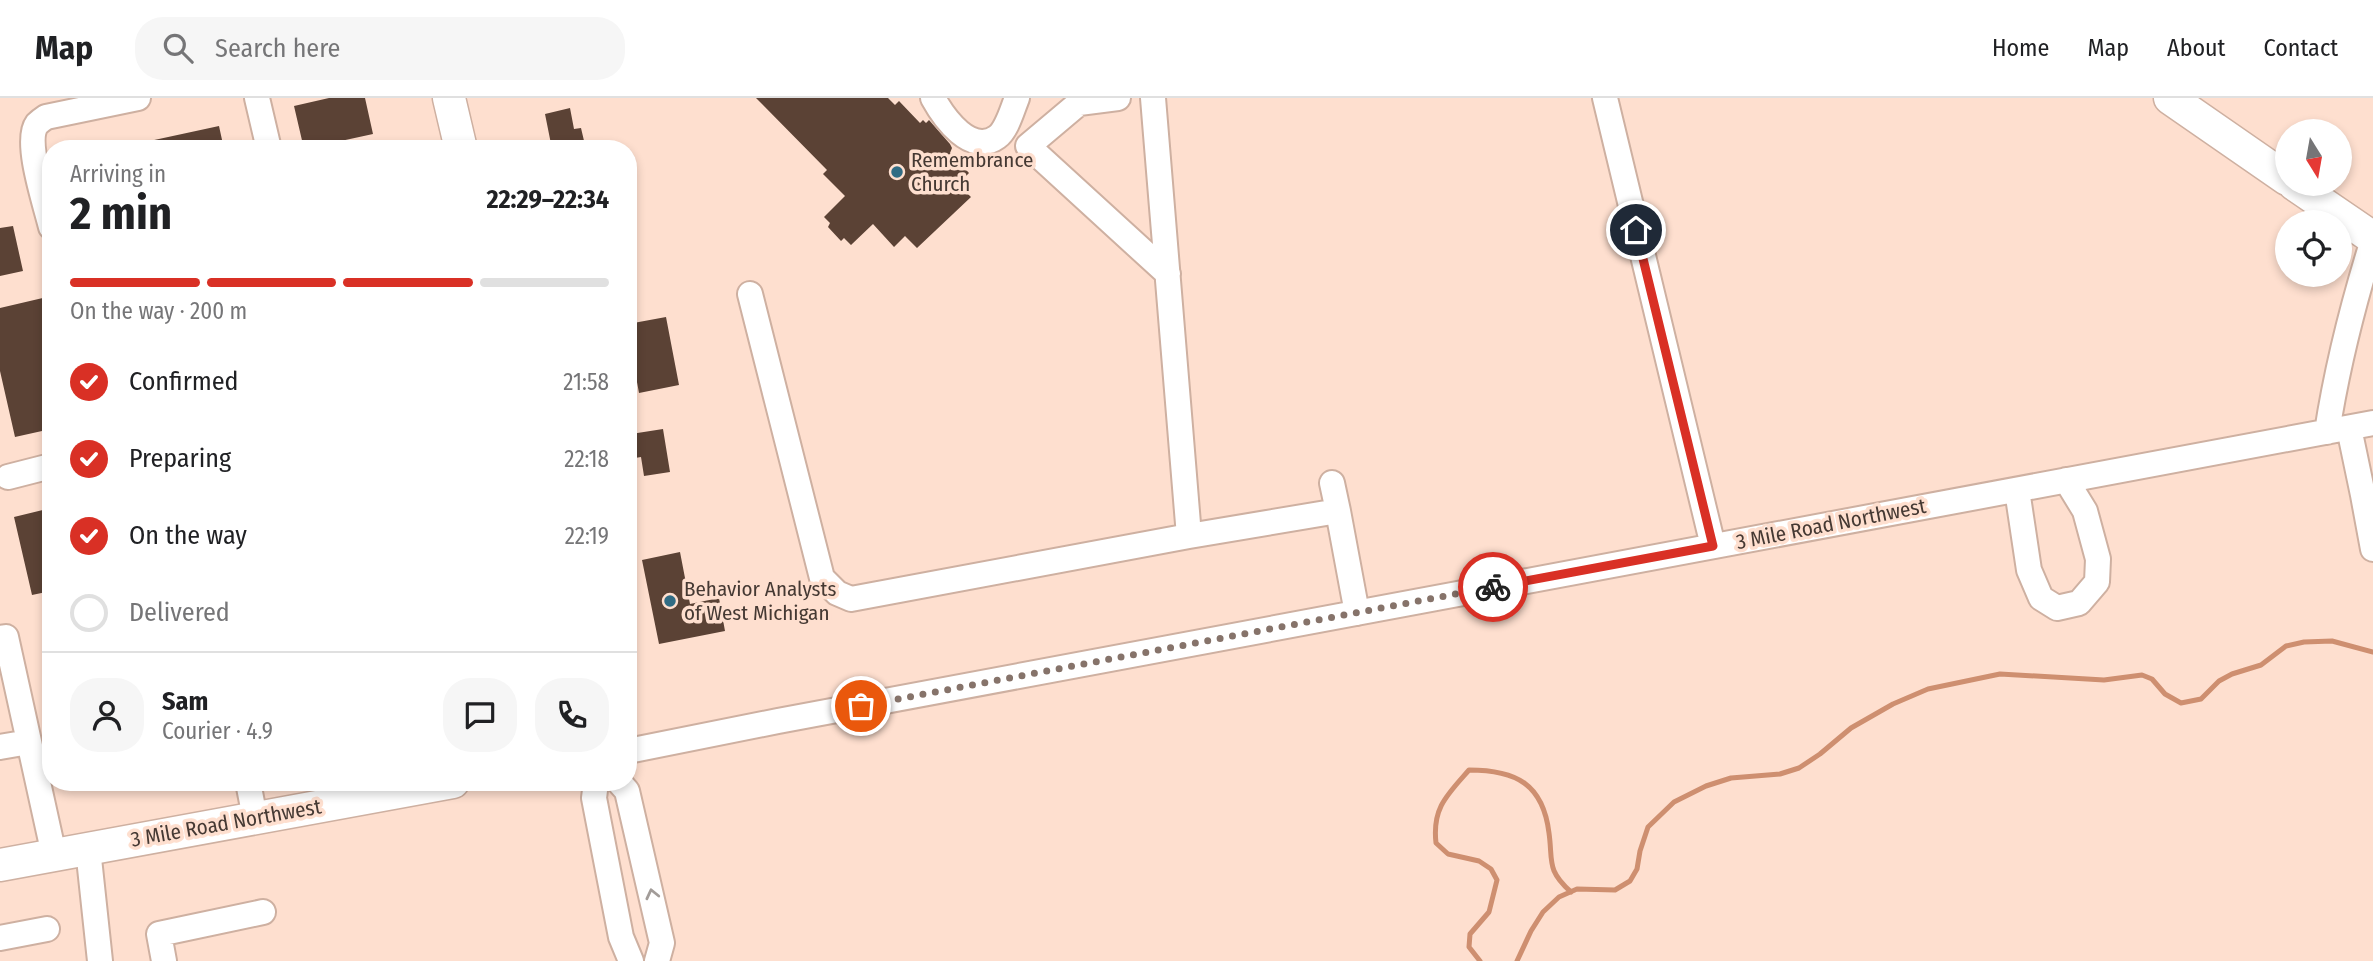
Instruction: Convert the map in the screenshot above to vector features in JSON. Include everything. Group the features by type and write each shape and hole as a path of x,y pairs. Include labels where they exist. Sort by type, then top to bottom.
{"main road":[{"path":"449,98 459,140"},
{"path":"2170,98 2275,171"},
{"path":"2311,196 2373,239"},
{"name":"3 Mile Road Northwest","path":"0,865 255,818 375,791"}],"street":[{"path":"42,189 33,139 36,125 46,117 138,98"},
{"path":"257,98 267,140"},
{"path":"933,98 964,137 976,142 986,142 998,137 1017,98"},
{"path":"1028,146 1079,103 1118,98"},
{"path":"1153,98 1189,536"},
{"path":"1605,98 1713,546"},
{"path":"1005,127 1168,274"},
{"path":"2373,239 2335,380 2368,496 2373,549"},
{"path":"750,294 822,578 837,593 851,599 1338,511"},
{"name":"3 Mile Road Northwest","path":"637,749 2349,428"},
{"path":"8,477 42,468"},
{"path":"2017,490 2029,570 2041,598 2057,608 2079,603 2097,582 2098,559 2085,511 2066,481"},
{"path":"1332,484 1357,613"},
{"path":"0,638 6,637 54,855"},
{"path":"0,747 29,742"},
{"path":"250,791 255,818"},
{"path":"595,791 621,937 631,961"},
{"path":"626,791 662,943 657,961"},
{"path":"88,849 100,961"},
{"path":"164,961 159,934 263,912"},
{"path":"0,938 47,929"}],"building":[{"path":"329,98 365,98 373,134 345,140 302,140 294,106"},
{"name":"Remembrance Church","path":"756,98 888,98 895,105 899,101 920,123 929,120 950,144 950,153 969,173 958,184 971,197 917,248 905,236 894,247 873,224 851,245 844,238 841,241 828,227 830,223 824,217 845,196 823,174 827,170"},
{"path":"570,108 574,129 581,128 584,140 550,140 545,114"},
{"path":"219,126 222,140 154,140"},
{"path":"13,226 23,271 0,276 0,228"},
{"path":"42,298 42,431 15,437 0,371 0,308"},
{"path":"666,317 679,385 639,393 637,322"},
{"path":"663,429 670,472 644,476 641,457 637,458 637,433"},
{"path":"42,510 42,593 32,595 14,517"},
{"name":"Behavior Analysts of West Michigan","path":"680,552 690,604 719,598 725,631 659,644 642,560"}],"waterway":[{"path":"1517,961 1543,912 1559,897 1577,889 1615,890 1630,881 1637,869 1648,827 1674,802 1706,786 1731,778 1780,774 1799,768 1851,728 1893,704 1928,689 2000,674 2104,680 2142,675 2152,679 2165,694 2181,703 2201,699 2219,681 2261,665 2286,646 2332,641 2373,652"},
{"path":"1480,961 1469,947 1470,934 1489,912 1497,880 1491,869 1479,861 1448,854 1436,843 1435,831 1443,803 1469,770 1513,777 1533,792 1541,802 1546,816 1554,871 1571,892"}],"way so far":[{"path":"861,706 1493,587"}],"place":[{"name":"Remembrance Church","path":"897,172"},
{"name":"Behavior Analysts of West Michigan","path":"670,601"}],"route":[{"path":"1493,587 1713,546 1636,230"}]}
